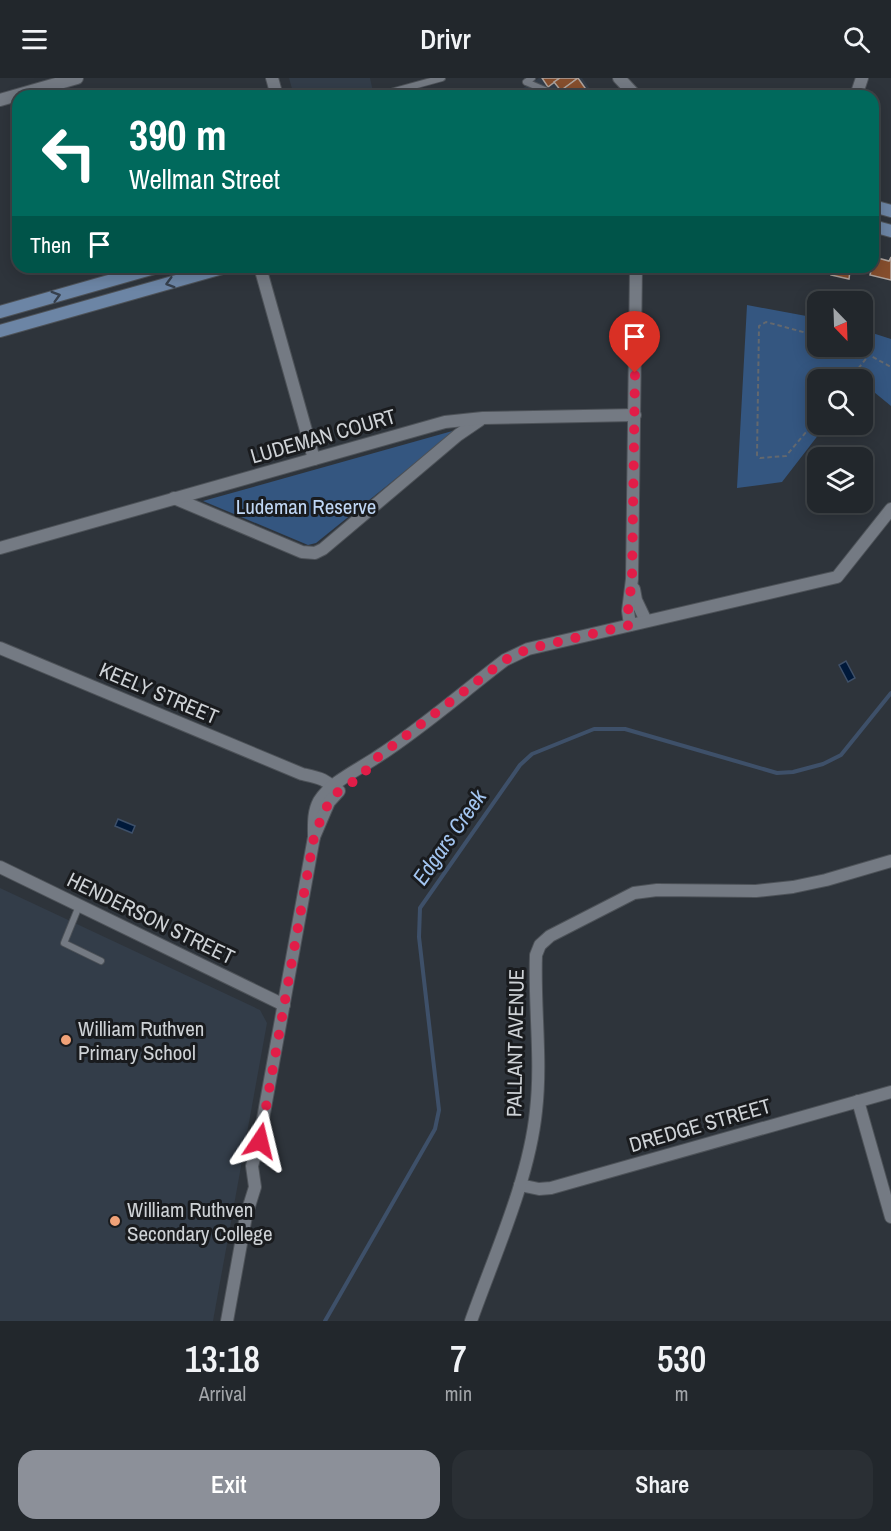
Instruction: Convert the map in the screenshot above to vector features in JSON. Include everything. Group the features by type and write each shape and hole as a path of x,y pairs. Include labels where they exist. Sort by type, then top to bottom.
{"street":[{"path":"35,90 77,78"},
{"path":"619,78 630,90"},
{"path":"0,312 137,273"},
{"path":"0,332 205,273"},
{"path":"262,273 314,459"},
{"path":"630,625 628,611 632,579 636,273"},
{"name":"LUDEMAN COURT","path":"0,548 445,422 483,418 635,415"},
{"path":"174,498 302,552 315,553 323,549 458,435 483,418"},
{"path":"227,1321 246,1216 255,1187 252,1166 260,1141 314,837 332,791 360,777 378,757 505,660 528,649 837,577 891,508"},
{"path":"632,579 636,600 646,621"},
{"name":"KEELY STREET","path":"0,648 302,774 324,780 332,791"},
{"name":"PALLANT AVENUE","path":"471,1321 520,1185 528,1155 536,1112 538,1066 536,955 544,940 634,893 657,890 756,891 793,887 891,861"},
{"name":"HENDERSON STREET","path":"0,867 284,1005"},
{"name":"DREDGE STREET","path":"520,1185 539,1189 551,1188 891,1092"},
{"path":"858,1101 891,1217"}],"lane":[{"path":"398,90 442,78"},
{"path":"532,78 526,82 545,90"},
{"path":"80,906 64,943 101,961"}],"path":[{"path":"807,333 766,322 759,326 757,455 760,458 786,456 807,431"},
{"path":"858,369 867,357"},
{"path":"873,357 891,367"}],"shaded area":[{"path":"289,78 370,78 373,90 292,90"},
{"path":"539,78 582,78 591,90 520,90"},
{"path":"846,661 855,678 848,682 839,665"},
{"path":"118,819 135,826 132,833 115,826"},
{"name":"William Ruthven Secondary College","path":"0,888 260,1010 267,1023 213,1321 0,1321"}],"green space":[{"path":"747,305 807,316 807,357 873,357 873,333 891,339 891,406 873,391 873,369 807,369 807,435 818,435 782,482 737,488"},
{"name":"Ludeman Reserve","path":"456,430 316,543 308,545 203,501"}],"building":[{"path":"542,78 560,78 548,87"},
{"path":"560,78 578,78 562,90 554,82"},
{"path":"578,78 586,90 564,90"},
{"path":"891,257 891,280 870,275 870,273 879,273 879,258 889,261"},
{"path":"832,273 850,273 849,279 831,275"}],"waterway":[{"name":"Edgars Creek","path":"325,1321 435,1129 439,1110 419,937 420,908 520,765 532,754 594,729 625,729 777,773 793,772 823,764 841,755 891,693"}],"place":[{"name":"William Ruthven Primary School","path":"66,1040"},
{"name":"William Ruthven Secondary College","path":"115,1221"}],"route":[{"path":"260,1141 314,837 329,801 335,794 360,777 378,757 505,660 528,649 630,625 628,611 632,579 635,373"}]}
